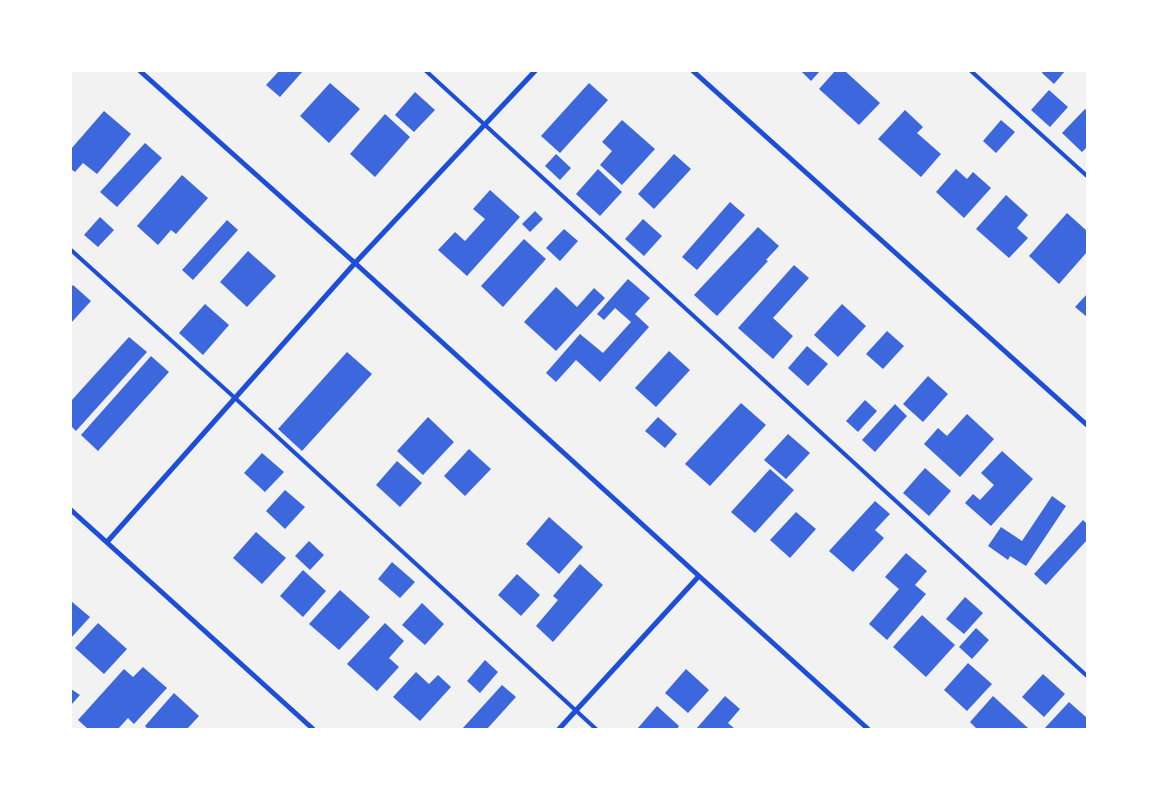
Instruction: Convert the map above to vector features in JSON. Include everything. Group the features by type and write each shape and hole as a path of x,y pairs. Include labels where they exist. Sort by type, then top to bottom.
{"street":[{"path":"140,71 355,263 868,729"},
{"path":"107,542 355,263 535,71"},
{"path":"693,71 1087,425"},
{"path":"71,510 313,729"},
{"path":"559,729 699,576"}],"lane":[{"path":"426,71 1087,676"},
{"path":"971,71 1087,176"},
{"path":"71,250 596,729"}],"building":[{"path":"279,71 303,71 280,97 266,85"},
{"path":"801,71 820,71 811,81"},
{"path":"835,71 845,71 880,103 859,125 819,89"},
{"path":"1043,71 1065,71 1054,84 1042,73"},
{"path":"330,83 360,109 329,143 300,116"},
{"path":"589,83 608,100 560,153 541,136"},
{"path":"1049,90 1068,107 1050,127 1031,110"},
{"path":"415,92 435,110 414,132 395,115"},
{"path":"1085,109 1087,111 1087,147 1082,152 1062,133"},
{"path":"905,110 923,127 917,133 941,154 921,177 878,139"},
{"path":"104,111 131,134 97,174 83,163 75,172 71,169 71,149"},
{"path":"385,114 410,137 375,177 350,154"},
{"path":"622,120 655,149 622,185 600,165 612,151 602,142"},
{"path":"1001,120 1015,132 996,153 983,141"},
{"path":"145,143 162,158 117,207 100,192"},
{"path":"556,154 571,168 560,180 545,166"},
{"path":"674,154 691,169 654,209 638,194"},
{"path":"598,169 622,192 600,216 576,194"},
{"path":"956,169 967,179 973,172 991,188 964,218 936,192"},
{"path":"182,175 208,198 176,234 171,230 158,245 137,226"},
{"path":"490,190 520,217 467,276 438,250 455,232 465,241 485,219 473,209"},
{"path":"1006,195 1028,215 1017,228 1028,238 1009,258 976,229"},
{"path":"730,202 745,215 697,270 682,257"},
{"path":"535,211 543,219 530,232 522,224"},
{"path":"1067,213 1087,231 1087,252 1059,284 1029,256"},
{"path":"100,217 114,230 98,247 84,235"},
{"path":"643,219 662,236 644,256 625,239"},
{"path":"227,220 238,230 193,280 182,270"},
{"path":"758,227 779,246 766,260 768,261 717,316 694,295"},
{"path":"564,229 578,241 560,261 546,248"},
{"path":"524,239 546,259 503,307 481,286"},
{"path":"248,251 276,276 247,307 220,282"},
{"path":"794,265 809,278 773,318 793,336 773,359 738,328"},
{"path":"628,279 650,298 635,314 649,327 600,382 576,360 556,382 546,373 580,334 603,353 631,322 615,308 604,320 597,314"},
{"path":"73,285 91,301 71,323 71,287"},
{"path":"556,287 577,307 594,288 605,298 556,351 524,322"},
{"path":"1087,294 1087,317 1075,307"},
{"path":"205,304 229,325 203,355 179,333"},
{"path":"842,304 866,326 838,357 814,335"},
{"path":"887,331 904,346 883,369 866,354"},
{"path":"129,337 147,352 76,431 71,426 71,401"},
{"path":"807,346 828,364 808,386 788,368"},
{"path":"669,351 690,370 656,407 635,388"},
{"path":"347,352 372,374 302,451 278,429"},
{"path":"151,356 169,372 98,451 81,435"},
{"path":"928,376 948,394 923,422 903,404"},
{"path":"865,400 877,411 858,432 846,421"},
{"path":"741,403 766,425 710,486 685,464"},
{"path":"895,404 907,416 875,452 862,440"},
{"path":"967,414 994,439 960,477 924,444 938,428 947,436"},
{"path":"428,417 454,442 423,475 397,451"},
{"path":"658,417 677,434 665,448 645,431"},
{"path":"788,434 810,453 786,479 764,460"},
{"path":"469,449 491,469 465,496 444,476"},
{"path":"1002,451 1033,479 991,526 965,503 973,494 980,500 994,485 981,473"},
{"path":"262,453 284,472 265,492 244,473"},
{"path":"397,461 422,483 400,507 376,485"},
{"path":"925,468 951,491 929,516 903,493"},
{"path":"770,469 794,490 755,533 731,512"},
{"path":"285,490 305,507 285,529 266,511"},
{"path":"1052,496 1066,506 1026,566 1010,556 1008,560 988,546 1001,527 1022,541"},
{"path":"875,501 890,514 875,530 884,538 853,572 829,551"},
{"path":"796,512 816,529 790,558 770,540"},
{"path":"549,517 583,547 559,574 526,544"},
{"path":"1083,520 1087,524 1087,540 1046,585 1034,574"},
{"path":"256,532 286,558 262,584 233,558"},
{"path":"309,541 324,555 310,570 295,556"},
{"path":"906,553 927,571 915,585 926,594 887,640 869,624 899,589 885,577"},
{"path":"392,562 415,582 400,598 378,579"},
{"path":"580,564 603,585 553,642 536,626 558,600 553,596"},
{"path":"303,570 326,591 303,617 280,596"},
{"path":"517,574 540,595 521,616 498,595"},
{"path":"340,590 370,617 339,650 309,624"},
{"path":"965,597 983,613 964,634 946,619"},
{"path":"71,601 90,617 71,638"},
{"path":"422,603 444,624 425,645 402,625"},
{"path":"922,615 955,645 926,677 893,647"},
{"path":"98,623 127,649 104,674 75,648"},
{"path":"385,623 404,641 389,658 399,667 377,691 347,664"},
{"path":"976,628 989,640 972,659 959,647"},
{"path":"485,660 498,672 480,693 467,681"},
{"path":"968,663 992,684 967,711 944,690"},
{"path":"143,667 167,688 134,724 128,718 118,729 88,729 78,720 124,669 133,677"},
{"path":"686,669 709,690 688,713 665,693"},
{"path":"416,672 429,684 438,675 451,687 420,721 393,697"},
{"path":"1043,674 1065,694 1044,717 1022,697"},
{"path":"502,685 516,697 487,729 462,729"},
{"path":"71,689 80,695 71,705"},
{"path":"174,693 199,716 187,729 148,729 145,726"},
{"path":"725,696 740,709 728,723 735,729 696,729"},
{"path":"993,696 1028,728 977,729 970,722"},
{"path":"1069,702 1087,718 1087,729 1044,729"},
{"path":"657,706 679,726 677,729 637,729"}]}
